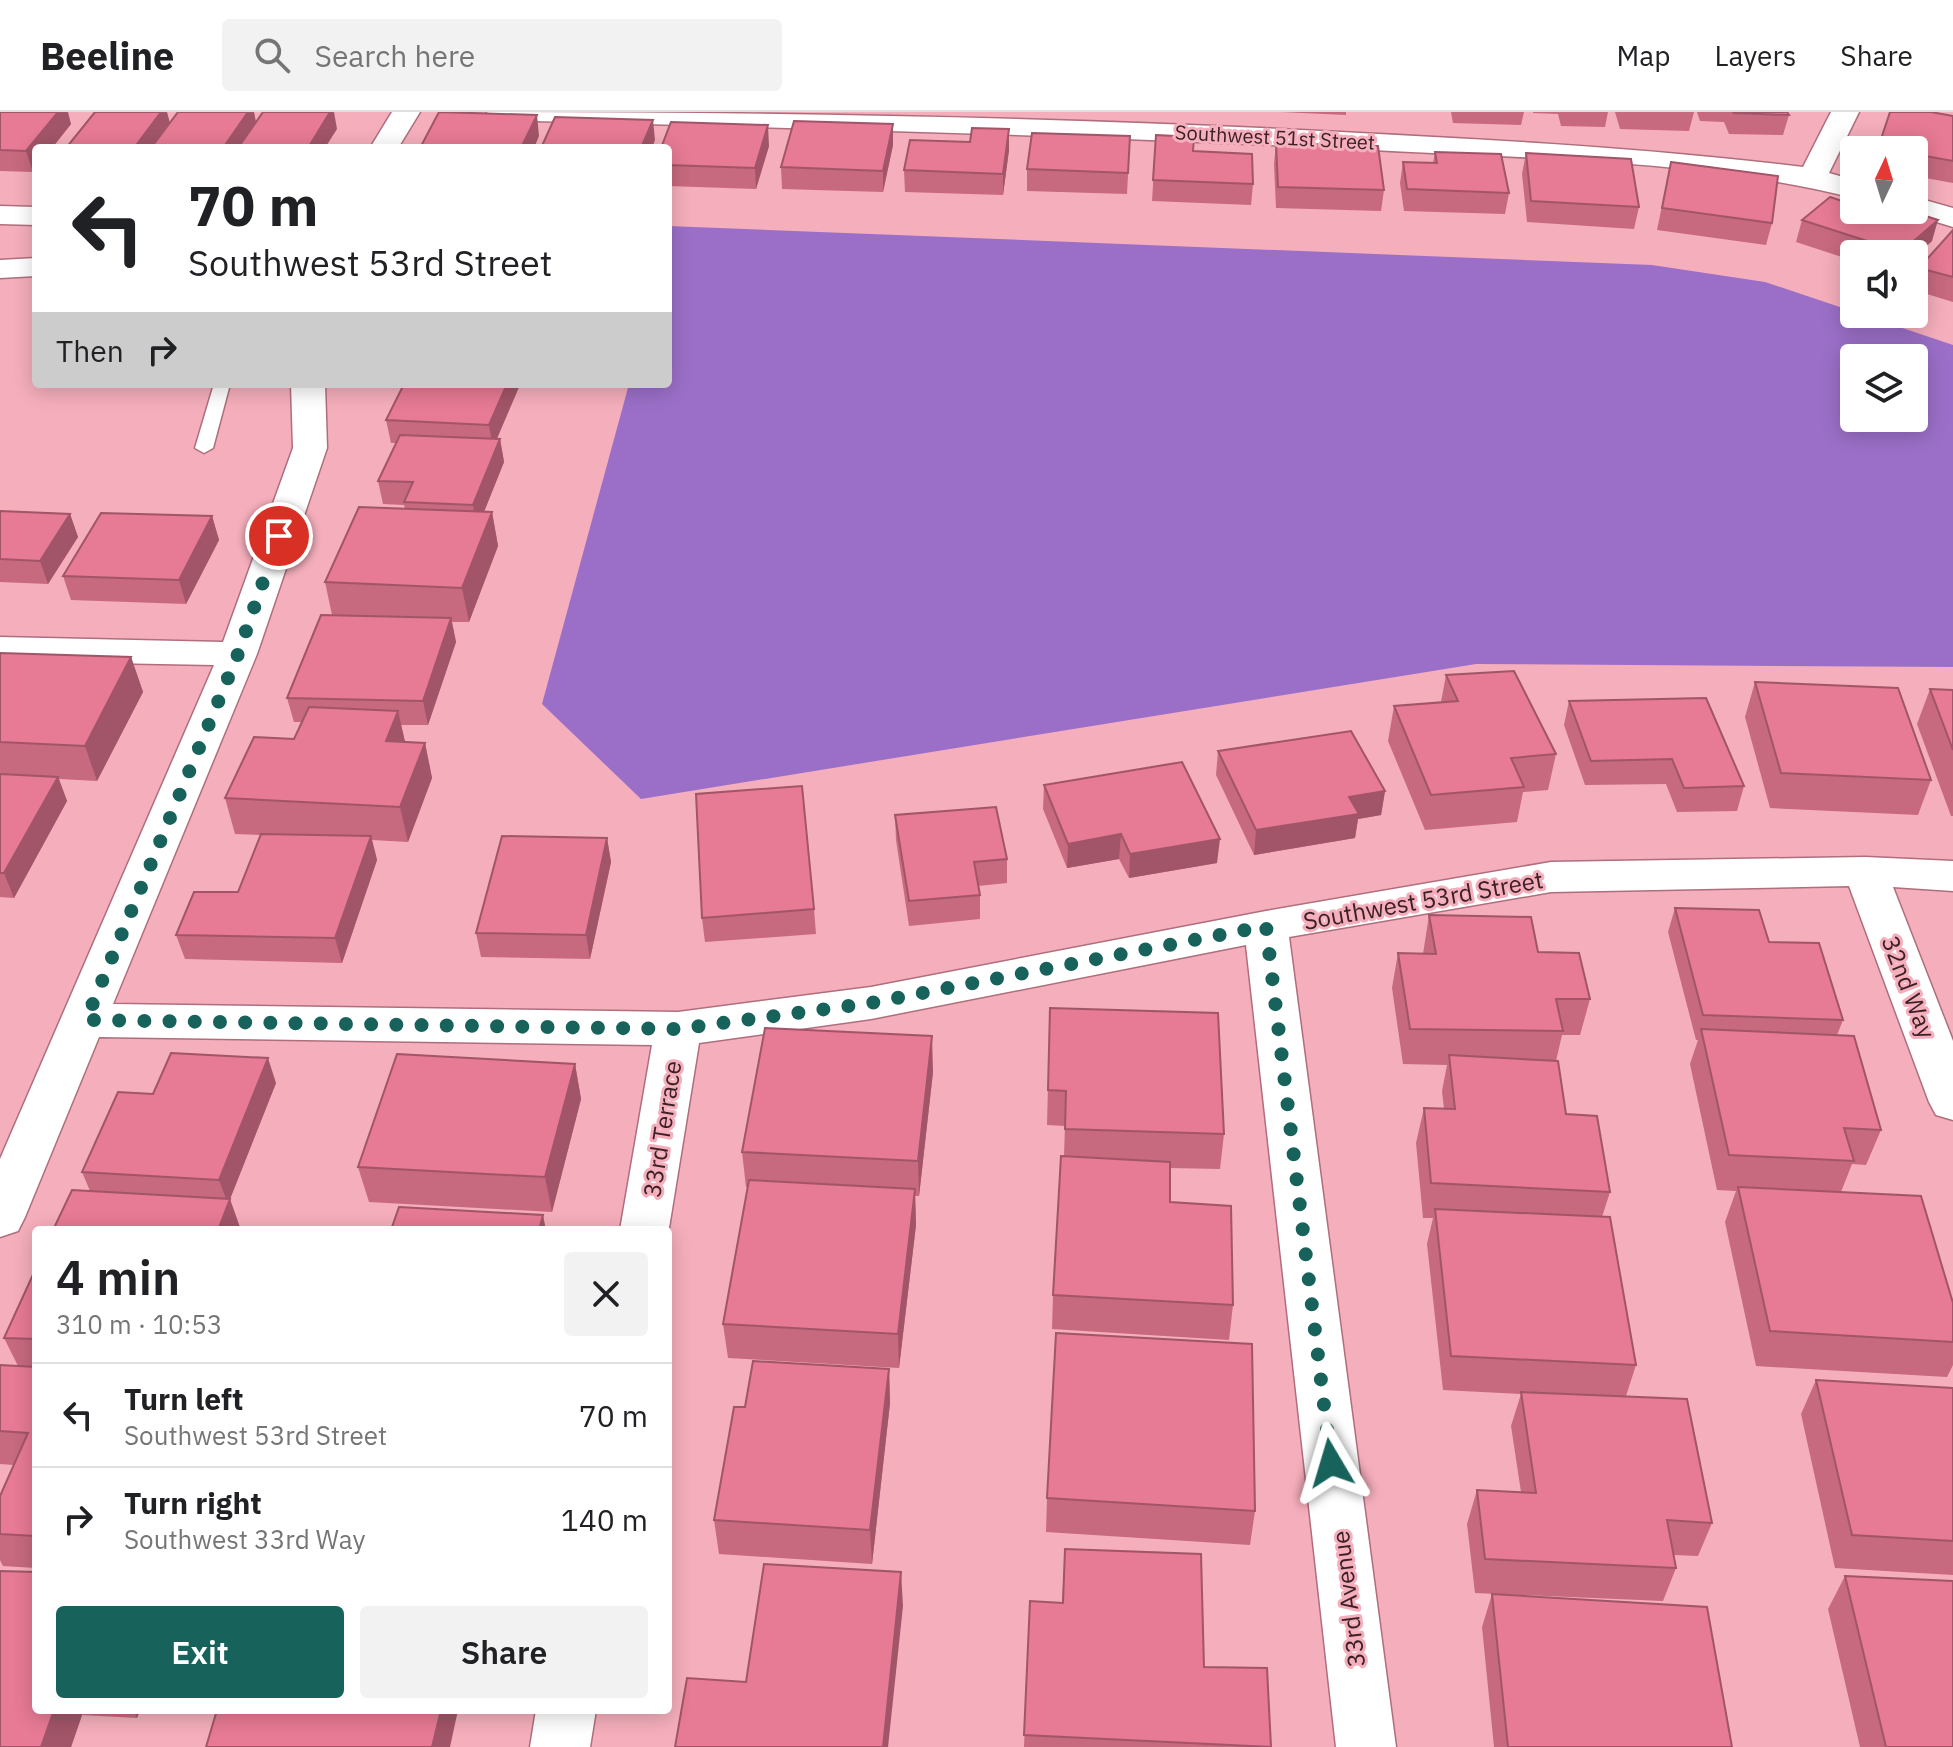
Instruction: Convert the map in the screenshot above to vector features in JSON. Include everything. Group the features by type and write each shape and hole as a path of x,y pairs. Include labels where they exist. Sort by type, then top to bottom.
{"street":[{"path":"386,144 406,112"},
{"name":"Southwest 51st Street","path":"501,112 1146,130 1413,144 1672,159 1812,177 1840,185"},
{"path":"1412,112 1413,144"},
{"path":"1812,177 1845,112"},
{"path":"1928,210 1953,218"},
{"path":"0,215 32,216"},
{"path":"0,269 32,267"},
{"path":"0,1217 86,1020 238,654 310,448 308,388"},
{"path":"0,649 238,654"},
{"name":"Southwest 53rd Street","path":"86,1020 678,1029 871,1003 1266,926 1551,877 1865,871 1953,876"},
{"name":"32nd Way","path":"1865,871 1953,1102"},
{"name":"33rd Avenue","path":"1266,926 1366,1747"},
{"name":"33rd Terrace","path":"646,1226 678,1029"},
{"path":"560,1747 565,1714"}],"lane":[{"path":"204,448 221,388"}],"shaded area":[{"path":"672,226 1652,265 1765,282 1840,307 1840,328 1902,328 1953,345 1953,667 1476,664 641,799 542,704 628,388 672,388"}],"building":[{"path":"0,112 58,112 26,151 0,150"},
{"path":"95,112 161,112 137,144 69,144"},
{"path":"178,112 248,112 226,144 154,144"},
{"path":"263,112 330,112 310,144 241,144"},
{"path":"439,112 537,115 523,144 422,144"},
{"path":"1787,112 1789,115 1734,113"},
{"path":"1890,112 1931,112 1953,116 1953,161 1928,157 1928,136 1882,136"},
{"path":"555,117 653,120 643,144 543,144"},
{"path":"794,121 893,124 883,171 781,167"},
{"path":"671,122 768,125 755,168 672,165 672,144 663,144"},
{"path":"972,128 1009,129 1003,174 904,170 910,140 970,142"},
{"path":"1032,133 1130,136 1128,173 1027,169"},
{"path":"1156,135 1194,137 1193,151 1252,154 1253,184 1153,180"},
{"path":"1276,143 1378,146 1384,190 1278,187"},
{"path":"1435,152 1501,154 1509,193 1407,189 1403,162 1437,163"},
{"path":"1526,153 1631,159 1639,207 1531,201"},
{"path":"1671,162 1778,176 1772,223 1662,208"},
{"path":"1830,197 1840,200 1840,224 1928,224 1928,217 1938,220 1915,240 1864,240 1802,220"},
{"path":"1953,230 1953,277 1928,270 1928,258"},
{"path":"402,388 505,388 489,425 386,420"},
{"path":"400,435 500,439 473,505 404,502 413,482 378,481"},
{"path":"359,507 492,512 462,588 325,582"},
{"path":"0,511 70,514 40,561 0,559"},
{"path":"101,513 212,516 179,580 63,576"},
{"path":"321,615 451,618 423,701 287,698"},
{"path":"0,653 131,657 85,746 0,742"},
{"path":"1514,671 1556,754 1511,758 1524,787 1431,795 1394,706 1458,701 1446,675"},
{"path":"1755,682 1898,688 1931,780 1781,773"},
{"path":"1930,689 1953,690 1953,750"},
{"path":"1706,698 1744,786 1684,788 1672,759 1591,761 1569,701"},
{"path":"309,707 398,711 386,741 425,743 400,807 225,798 254,737 294,739"},
{"path":"1351,731 1385,791 1349,797 1359,814 1256,830 1218,751"},
{"path":"1182,762 1220,839 1130,854 1121,834 1068,844 1044,785"},
{"path":"0,774 58,777 4,873 0,873"},
{"path":"802,786 814,909 702,918 696,794"},
{"path":"996,807 1007,859 974,862 980,895 909,901 895,815"},
{"path":"261,834 371,836 335,938 176,935 194,892 238,892"},
{"path":"502,836 607,838 586,935 476,933"},
{"path":"1675,908 1759,910 1769,942 1819,943 1843,1020 1703,1015"},
{"path":"1429,915 1531,917 1538,952 1579,953 1590,999 1556,999 1563,1031 1410,1029 1398,953 1436,954"},
{"path":"1050,1008 1218,1013 1224,1134 1065,1129 1066,1091 1048,1090"},
{"path":"765,1028 932,1036 918,1161 742,1152"},
{"path":"1701,1029 1854,1036 1881,1130 1844,1128 1854,1161 1729,1155"},
{"path":"171,1053 268,1058 219,1180 82,1172 118,1092 153,1094"},
{"path":"397,1054 575,1064 545,1177 358,1167"},
{"path":"1449,1055 1558,1061 1566,1114 1597,1116 1610,1192 1431,1183 1424,1108 1455,1109"},
{"path":"1061,1156 1170,1162 1170,1202 1231,1206 1233,1305 1053,1295"},
{"path":"749,1180 915,1189 898,1334 723,1324"},
{"path":"1738,1187 1921,1196 1953,1303 1953,1342 1770,1331"},
{"path":"72,1190 230,1199 220,1226 55,1226"},
{"path":"399,1207 543,1215 540,1226 392,1226"},
{"path":"1435,1209 1610,1217 1636,1365 1451,1356"},
{"path":"32,1277 32,1339 4,1338"},
{"path":"1056,1333 1252,1344 1255,1511 1047,1498"},
{"path":"753,1361 889,1369 870,1530 714,1520 734,1407 745,1407"},
{"path":"0,1365 32,1367 32,1536 0,1534 0,1496 28,1433 0,1431"},
{"path":"1816,1380 1953,1388 1953,1541 1852,1535"},
{"path":"1521,1392 1687,1399 1712,1523 1667,1520 1676,1568 1485,1559 1477,1490 1536,1493"},
{"path":"1065,1549 1201,1554 1204,1667 1267,1668 1271,1747 1024,1735 1030,1601 1063,1603"},
{"path":"764,1564 901,1572 883,1747 675,1747 687,1678 746,1682"},
{"path":"0,1571 32,1572 32,1714 53,1714 41,1747 0,1747"},
{"path":"1845,1576 1953,1581 1953,1747 1886,1747"},
{"path":"1492,1594 1707,1607 1732,1747 1508,1747"},
{"path":"216,1714 440,1714 432,1747 206,1747"}],"route":[{"path":"279,536 238,654 86,1020 678,1029 871,1003 1266,926 1331,1463"}]}
